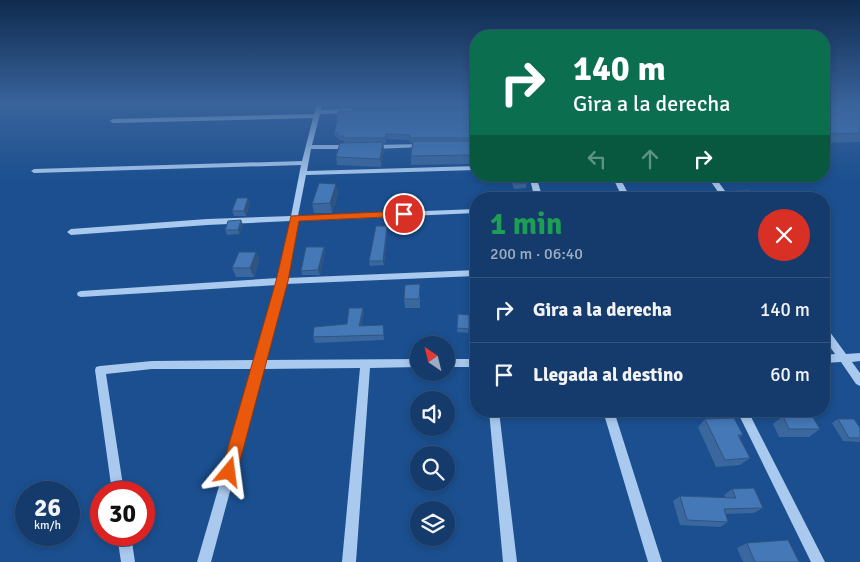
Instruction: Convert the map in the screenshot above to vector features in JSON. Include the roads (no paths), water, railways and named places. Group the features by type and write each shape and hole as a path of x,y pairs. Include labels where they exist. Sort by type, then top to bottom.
{"street":[{"path":"204,562 282,281 313,129"},
{"path":"367,147 427,146"},
{"path":"456,146 470,146"},
{"path":"308,148 357,147"},
{"path":"34,171 306,163"},
{"path":"304,173 470,168"},
{"path":"71,232 207,222 470,211"},
{"path":"81,294 282,281 470,273"},
{"path":"830,339 860,381"},
{"path":"830,359 860,357"},
{"path":"455,363 470,363"},
{"path":"349,562 365,364"},
{"path":"116,481 100,370 152,365 410,364"},
{"path":"495,417 510,562"},
{"path":"610,417 656,562"},
{"path":"745,417 818,562"},
{"path":"126,546 128,562"}]}
